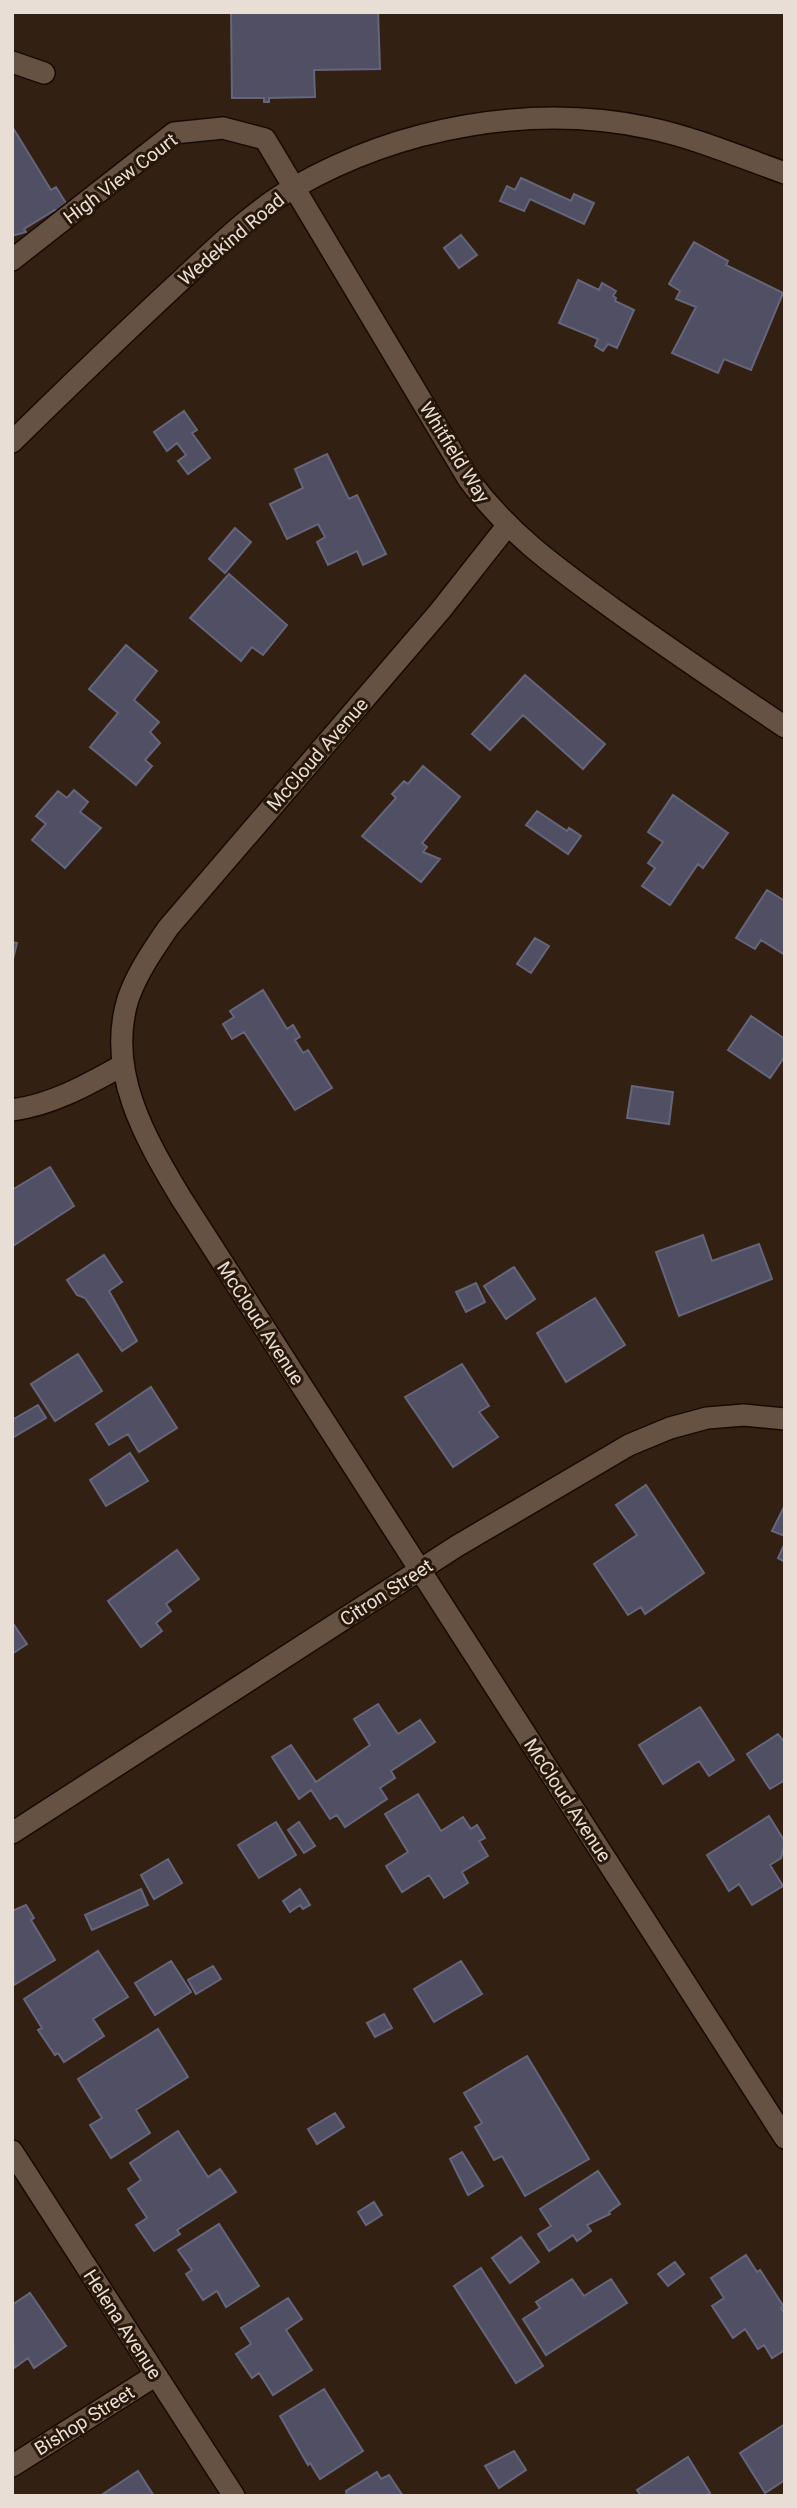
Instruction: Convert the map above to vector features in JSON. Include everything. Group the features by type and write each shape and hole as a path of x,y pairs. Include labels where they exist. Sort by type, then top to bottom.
{"street":[{"path":"12,62 44,73"},
{"name":"Wedekind Road","path":"12,442 219,245 295,187 385,148 445,130 516,119 584,120 649,128 713,146 785,173"},
{"name":"High View Court","path":"12,260 174,132 223,128 265,139 295,187"},
{"name":"Whitfield Way","path":"295,187 469,480 507,526 573,580 785,727"},
{"name":"McCloud Avenue","path":"507,526 440,611 168,928 144,964 128,999 122,1031 123,1065 132,1107 148,1144 785,2138"},
{"path":"12,1110 45,1102 123,1065"},
{"name":"Citron Street","path":"12,1833 421,1570 629,1445 670,1428 707,1418 744,1415 785,1419"},
{"name":"Helena Avenue","path":"12,2151 234,2496"},
{"name":"Bishop Street","path":"12,2466 156,2375"}],"building":[{"path":"231,12 378,12 380,69 314,70 315,97 269,98 269,102 264,102 264,98 232,98"},
{"path":"13,128 51,190 56,187 69,208 58,215 55,210 24,229 26,232 12,236"},
{"path":"521,178 571,201 574,194 594,203 584,224 530,199 524,211 500,201 507,186 515,190"},
{"path":"461,235 477,255 459,268 444,248"},
{"path":"694,242 728,261 726,265 783,293 751,370 724,359 718,373 672,353 696,307 676,299 680,291 669,284"},
{"path":"578,280 599,290 602,283 616,291 613,296 615,301 634,310 617,348 608,344 603,351 595,346 598,339 559,323"},
{"path":"184,411 197,430 192,433 210,458 188,474 178,461 186,455 177,443 167,451 154,432"},
{"path":"327,454 349,499 357,495 386,554 363,565 357,551 328,565 317,542 325,537 318,524 287,539 270,504 303,488 295,469"},
{"path":"235,528 251,542 225,573 209,559"},
{"path":"229,574 287,625 263,655 252,647 241,661 190,618"},
{"path":"126,645 157,671 134,700 159,722 150,732 160,743 145,760 152,766 136,785 90,747 118,713 89,689"},
{"path":"525,675 605,744 583,769 523,715 490,750 472,734"},
{"path":"423,766 460,797 422,843 427,847 423,852 440,859 421,882 362,836 396,798 392,794 404,781 408,784"},
{"path":"74,790 88,802 80,812 101,828 65,868 32,840 46,824 36,816 58,791 67,798"},
{"path":"673,795 728,833 703,868 698,864 670,905 642,886 655,868 648,863 663,842 648,832"},
{"path":"537,811 567,831 569,828 581,836 568,854 526,825"},
{"path":"767,890 785,901 785,955 761,940 755,949 736,938"},
{"path":"535,938 549,946 531,973 517,964"},
{"path":"12,942 17,943 12,963"},
{"path":"263,990 287,1029 293,1025 300,1037 295,1040 303,1053 308,1050 332,1088 295,1110 244,1032 232,1039 223,1024 234,1017 230,1011"},
{"path":"751,1016 785,1039 785,1056 770,1078 728,1050"},
{"path":"632,1086 673,1092 669,1124 627,1118"},
{"path":"50,1167 74,1206 13,1246 12,1190"},
{"path":"703,1235 712,1261 759,1244 772,1279 679,1316 656,1252"},
{"path":"104,1255 122,1282 109,1291 137,1341 122,1351 85,1298 77,1295 67,1280"},
{"path":"514,1267 535,1299 506,1319 484,1286"},
{"path":"476,1283 485,1302 466,1312 456,1292"},
{"path":"595,1298 625,1345 566,1382 537,1333"},
{"path":"78,1354 102,1391 55,1421 31,1384"},
{"path":"462,1364 489,1406 479,1412 498,1437 453,1467 405,1397"},
{"path":"151,1387 177,1428 139,1452 128,1434 109,1445 96,1424"},
{"path":"38,1405 46,1418 12,1438 12,1420"},
{"path":"130,1453 148,1481 106,1506 90,1480"},
{"path":"646,1485 704,1573 645,1614 641,1607 628,1615 594,1564 637,1535 616,1505"},
{"path":"785,1505 785,1536 772,1531"},
{"path":"785,1543 785,1562 778,1558"},
{"path":"177,1550 199,1579 166,1604 171,1611 156,1623 162,1631 141,1647 108,1601"},
{"path":"12,1622 27,1644 12,1654"},
{"path":"378,1704 398,1734 420,1720 435,1742 391,1771 395,1778 380,1788 387,1799 345,1827 337,1815 330,1819 311,1790 299,1799 272,1757 291,1745 316,1782 370,1745 354,1719"},
{"path":"700,1707 734,1760 709,1776 699,1761 663,1784 639,1745"},
{"path":"778,1734 785,1743 785,1780 770,1789 747,1754"},
{"path":"418,1794 441,1831 463,1817 471,1829 477,1825 485,1838 479,1841 488,1856 462,1872 468,1883 444,1898 429,1875 402,1892 386,1866 408,1852 385,1814"},
{"path":"769,1816 785,1842 781,1858 770,1865 783,1886 752,1905 739,1884 729,1891 707,1855"},
{"path":"276,1822 296,1855 259,1878 238,1845"},
{"path":"299,1822 315,1846 304,1853 288,1830"},
{"path":"168,1859 182,1883 154,1899 141,1875"},
{"path":"141,1889 148,1905 92,1930 85,1915"},
{"path":"300,1889 310,1905 303,1909 300,1905 290,1912 283,1901"},
{"path":"26,1905 34,1918 31,1920 55,1960 14,1985 12,1911"},
{"path":"98,1951 128,1997 93,2019 104,2036 64,2062 58,2053 55,2055 38,2030 42,2028 24,1999"},
{"path":"171,1961 191,1992 155,2015 135,1983"},
{"path":"461,1961 482,1994 434,2022 414,1989"},
{"path":"213,1966 221,1979 196,1994 188,1980"},
{"path":"384,2014 392,2028 375,2037 367,2023"},
{"path":"158,2029 188,2077 136,2110 150,2133 111,2158 90,2125 102,2118 78,2079"},
{"path":"527,2056 589,2159 525,2196 502,2156 494,2160 475,2127 482,2123 464,2093"},
{"path":"335,2113 344,2127 317,2144 308,2129"},
{"path":"178,2131 208,2177 220,2169 236,2192 177,2230 180,2234 154,2251 136,2225 147,2218 128,2189 141,2180 130,2163"},
{"path":"462,2152 483,2186 468,2195 450,2159"},
{"path":"598,2171 620,2204 609,2212 610,2214 587,2225 591,2231 577,2241 573,2235 549,2251 538,2234 551,2226 540,2209"},
{"path":"374,2202 382,2215 366,2225 358,2212"},
{"path":"219,2224 259,2286 226,2307 217,2291 203,2300 186,2274 192,2270 178,2250"},
{"path":"521,2237 539,2262 510,2283 492,2258"},
{"path":"746,2255 757,2272 760,2270 784,2307 781,2308 785,2314 785,2350 772,2358 764,2345 758,2349 745,2329 733,2338 712,2306 724,2298 711,2278"},
{"path":"675,2262 684,2274 668,2286 658,2274"},
{"path":"481,2268 543,2366 516,2383 454,2286"},
{"path":"572,2279 584,2296 611,2279 627,2303 546,2355 523,2319 540,2308 536,2302"},
{"path":"30,2293 66,2346 34,2368 28,2358 14,2368 12,2305"},
{"path":"288,2298 302,2319 286,2330 312,2370 273,2395 259,2373 252,2378 236,2354 251,2344 241,2328"},
{"path":"324,2389 363,2451 320,2479 310,2463 308,2465 280,2416"},
{"path":"785,2424 785,2480 765,2493 740,2453"},
{"path":"514,2451 526,2470 499,2488 485,2466"},
{"path":"688,2457 710,2493 705,2496 641,2496 637,2490"},
{"path":"138,2471 154,2496 100,2496"},
{"path":"377,2472 381,2479 389,2475 403,2496 347,2496 346,2491"}]}
